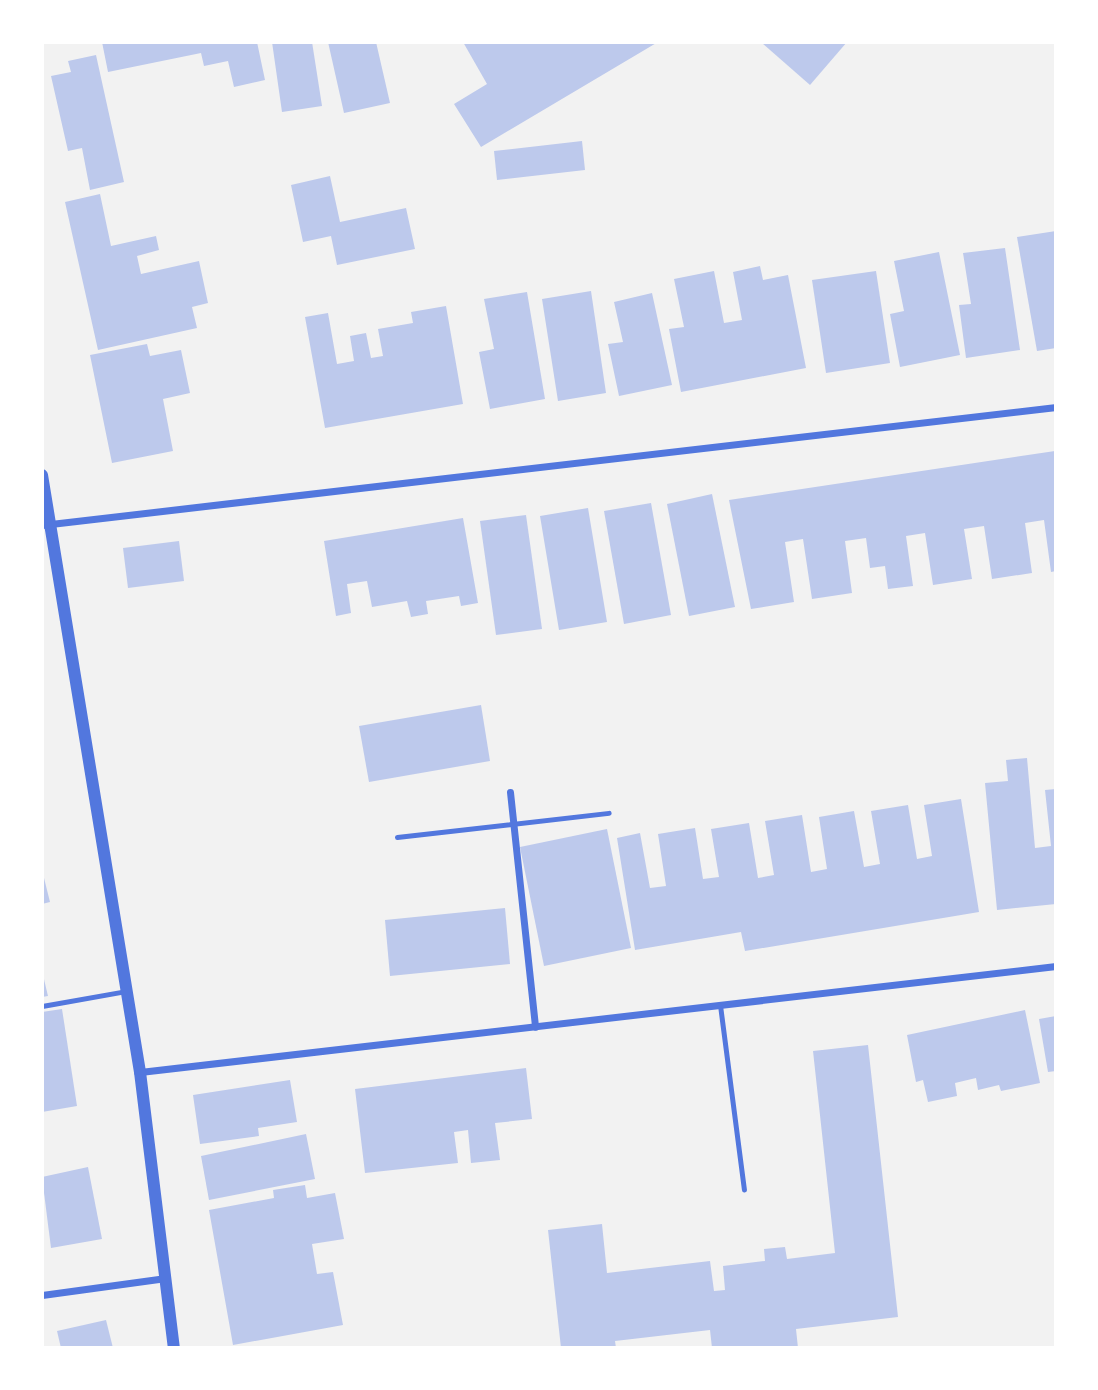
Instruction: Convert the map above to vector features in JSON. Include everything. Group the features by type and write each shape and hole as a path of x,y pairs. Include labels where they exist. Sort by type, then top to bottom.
{"street":[{"path":"45,525 1056,407"},
{"path":"42,475 45,525 140,1072 174,1348"},
{"path":"510,792 535,1027"},
{"path":"140,1072 1056,966"},
{"path":"42,1295 166,1278"}],"lane":[{"path":"397,837 610,813"},
{"path":"42,1006 126,991"},
{"path":"720,1005 744,1189"}],"building":[{"path":"102,42 257,42 265,80 234,87 228,61 204,66 201,53 108,72"},
{"path":"272,42 312,42 322,106 282,112"},
{"path":"328,42 376,42 390,103 344,113"},
{"path":"463,42 658,42 481,147 454,104 487,84"},
{"path":"761,42 847,42 810,85"},
{"path":"96,55 124,182 90,190 82,148 68,151 51,76 71,72 68,61"},
{"path":"582,141 585,170 497,180 494,151"},
{"path":"330,176 340,222 406,208 415,249 337,265 331,236 303,242 291,185"},
{"path":"100,194 111,246 156,236 159,250 137,256 141,274 199,261 208,303 192,307 197,328 98,350 65,202"},
{"path":"1056,231 1056,348 1037,351 1017,237"},
{"path":"1005,248 1020,350 966,358 959,305 971,304 963,253"},
{"path":"939,252 960,355 900,367 890,314 904,311 894,261"},
{"path":"760,266 763,280 788,275 806,368 681,392 669,329 684,327 674,279 714,271 724,323 742,320 733,272"},
{"path":"876,271 890,363 826,373 812,280"},
{"path":"591,291 606,393 558,401 542,299"},
{"path":"527,292 545,399 490,409 479,352 494,349 484,299"},
{"path":"652,293 672,385 619,396 608,344 623,342 614,302"},
{"path":"446,306 463,404 325,428 305,317 328,313 337,364 354,361 350,336 366,333 371,358 383,356 378,329 413,323 411,312"},
{"path":"147,344 150,356 181,350 190,393 163,399 173,451 112,463 90,355"},
{"path":"1055,451 1056,571 1051,572 1044,520 1025,523 1032,573 992,579 984,526 964,529 972,579 933,585 925,533 906,536 913,586 888,589 885,566 870,568 866,538 845,541 852,593 812,599 803,539 785,542 794,602 751,609 729,500"},
{"path":"712,494 735,607 689,616 667,504"},
{"path":"651,503 671,615 624,624 604,511"},
{"path":"588,508 607,622 559,630 540,516"},
{"path":"526,515 542,629 496,635 480,521"},
{"path":"463,518 478,603 461,606 459,596 426,601 428,614 411,617 407,601 372,607 367,581 347,584 351,613 336,616 324,541"},
{"path":"179,541 184,581 128,588 123,548"},
{"path":"481,705 490,761 369,782 359,726"},
{"path":"1027,758 1035,848 1051,846 1045,790 1056,789 1056,904 997,910 985,783 1008,781 1006,760"},
{"path":"961,799 979,912 745,951 741,932 635,950 617,838 640,833 650,888 666,886 658,834 695,828 703,879 719,877 711,829 749,823 758,878 774,875 765,821 802,815 811,872 827,869 819,817 854,811 864,867 880,864 871,811 908,805 917,859 932,856 924,805"},
{"path":"607,829 631,948 544,966 520,847"},
{"path":"42,870 50,902 42,904"},
{"path":"505,908 510,964 390,976 385,920"},
{"path":"42,971 48,996 42,997"},
{"path":"62,1009 77,1106 42,1112 42,1012"},
{"path":"1025,1010 1040,1083 1001,1091 999,1085 978,1090 976,1078 955,1083 957,1096 928,1102 923,1080 916,1082 907,1035"},
{"path":"1056,1016 1056,1071 1048,1072 1039,1019"},
{"path":"868,1045 898,1317 796,1329 798,1348 712,1348 710,1330 615,1341 616,1348 561,1348 548,1230 602,1224 607,1273 710,1261 714,1291 725,1290 723,1266 765,1261 764,1249 785,1247 787,1259 835,1253 813,1051"},
{"path":"526,1068 532,1119 495,1123 500,1160 471,1163 468,1130 454,1132 458,1163 365,1173 355,1089"},
{"path":"290,1080 297,1122 258,1128 259,1136 200,1144 193,1095"},
{"path":"306,1134 315,1179 209,1200 201,1156"},
{"path":"88,1167 102,1239 51,1248 42,1177"},
{"path":"305,1185 307,1198 335,1193 344,1239 312,1244 317,1274 333,1272 343,1325 233,1345 209,1210 274,1198 273,1190"},
{"path":"106,1320 113,1348 61,1348 57,1331"}]}
